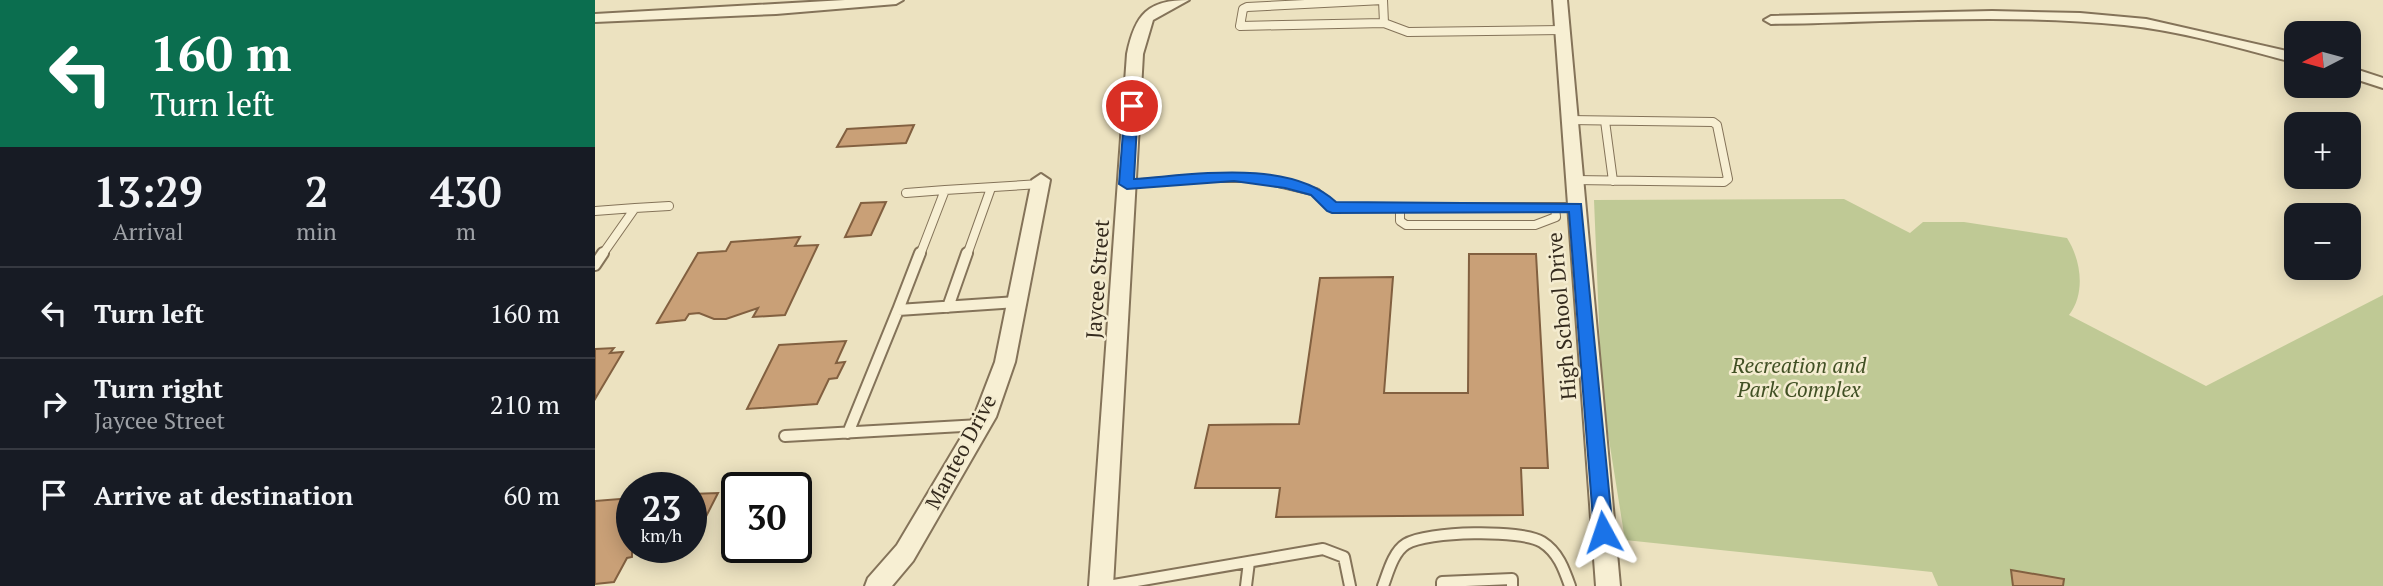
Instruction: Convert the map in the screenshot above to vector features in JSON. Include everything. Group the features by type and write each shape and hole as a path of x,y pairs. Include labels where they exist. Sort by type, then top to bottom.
{"street":[{"path":"595,18 776,10 896,0"},
{"name":"Jaycee Street","path":"1101,586 1135,54 1140,26 1148,16 1161,6 1182,0"},
{"name":"High School Drive","path":"1560,0 1608,586"},
{"path":"1771,20 2010,16 2081,18 2168,28 2284,55"},
{"path":"2361,76 2383,83"},
{"name":"Manteo Drive","path":"877,586 905,553 981,425 1005,362 1041,182"}],"lane":[{"path":"1384,23 1383,0 1247,7 1243,9 1240,26 1384,23 1409,33 1562,30"},
{"path":"1569,120 1713,121 1717,125 1728,179 1724,182 1574,180"},
{"path":"1605,121 1613,181"},
{"path":"1127,184 1234,177 1286,183 1316,192 1332,207 1576,207"},
{"path":"907,193 1041,182"},
{"path":"949,307 991,188"},
{"path":"848,433 945,190"},
{"path":"595,211 669,206"},
{"path":"1401,207 1400,220 1406,225 1535,225 1556,217 1555,207"},
{"path":"595,265 635,208"},
{"path":"898,310 1017,302"},
{"path":"785,436 981,425"},
{"path":"1383,586 1392,562 1404,545 1431,535 1521,534 1543,542 1562,562 1570,586"},
{"path":"1108,586 1323,549 1344,557 1350,586"},
{"path":"1246,586 1249,562"},
{"path":"1442,586 1442,582 1512,579 1512,586"}],"green space":[{"name":"Recreation and Park Complex","path":"1844,199 1910,233 1923,222 1964,222 2067,238 2076,256 2080,276 2078,297 2069,315 2206,386 2383,295 2383,586 1938,586 1932,572 1625,540 1602,396 1594,200"}],"building":[{"path":"914,125 906,143 837,147 847,129"},
{"path":"886,202 871,235 845,237 861,203"},
{"path":"800,237 795,246 818,245 785,315 753,317 758,308 726,319 714,319 699,313 689,314 685,320 657,323 698,253 726,251 731,242"},
{"path":"1469,254 1536,254 1548,468 1521,468 1523,515 1276,517 1280,488 1195,488 1209,425 1299,424 1320,278 1393,277 1384,393 1468,393"},
{"path":"846,341 836,363 845,362 837,378 829,379 817,404 747,409 779,345"},
{"path":"614,348 610,353 623,352 595,399 595,349"},
{"path":"707,493 718,493 707,515"},
{"path":"616,499 616,563 624,563 614,582 595,584 595,501"},
{"path":"2011,570 2064,579 2063,586 2013,586"}],"route":[{"path":"1132,106 1127,184 1257,178 1316,192 1332,207 1576,207 1603,532"}]}
